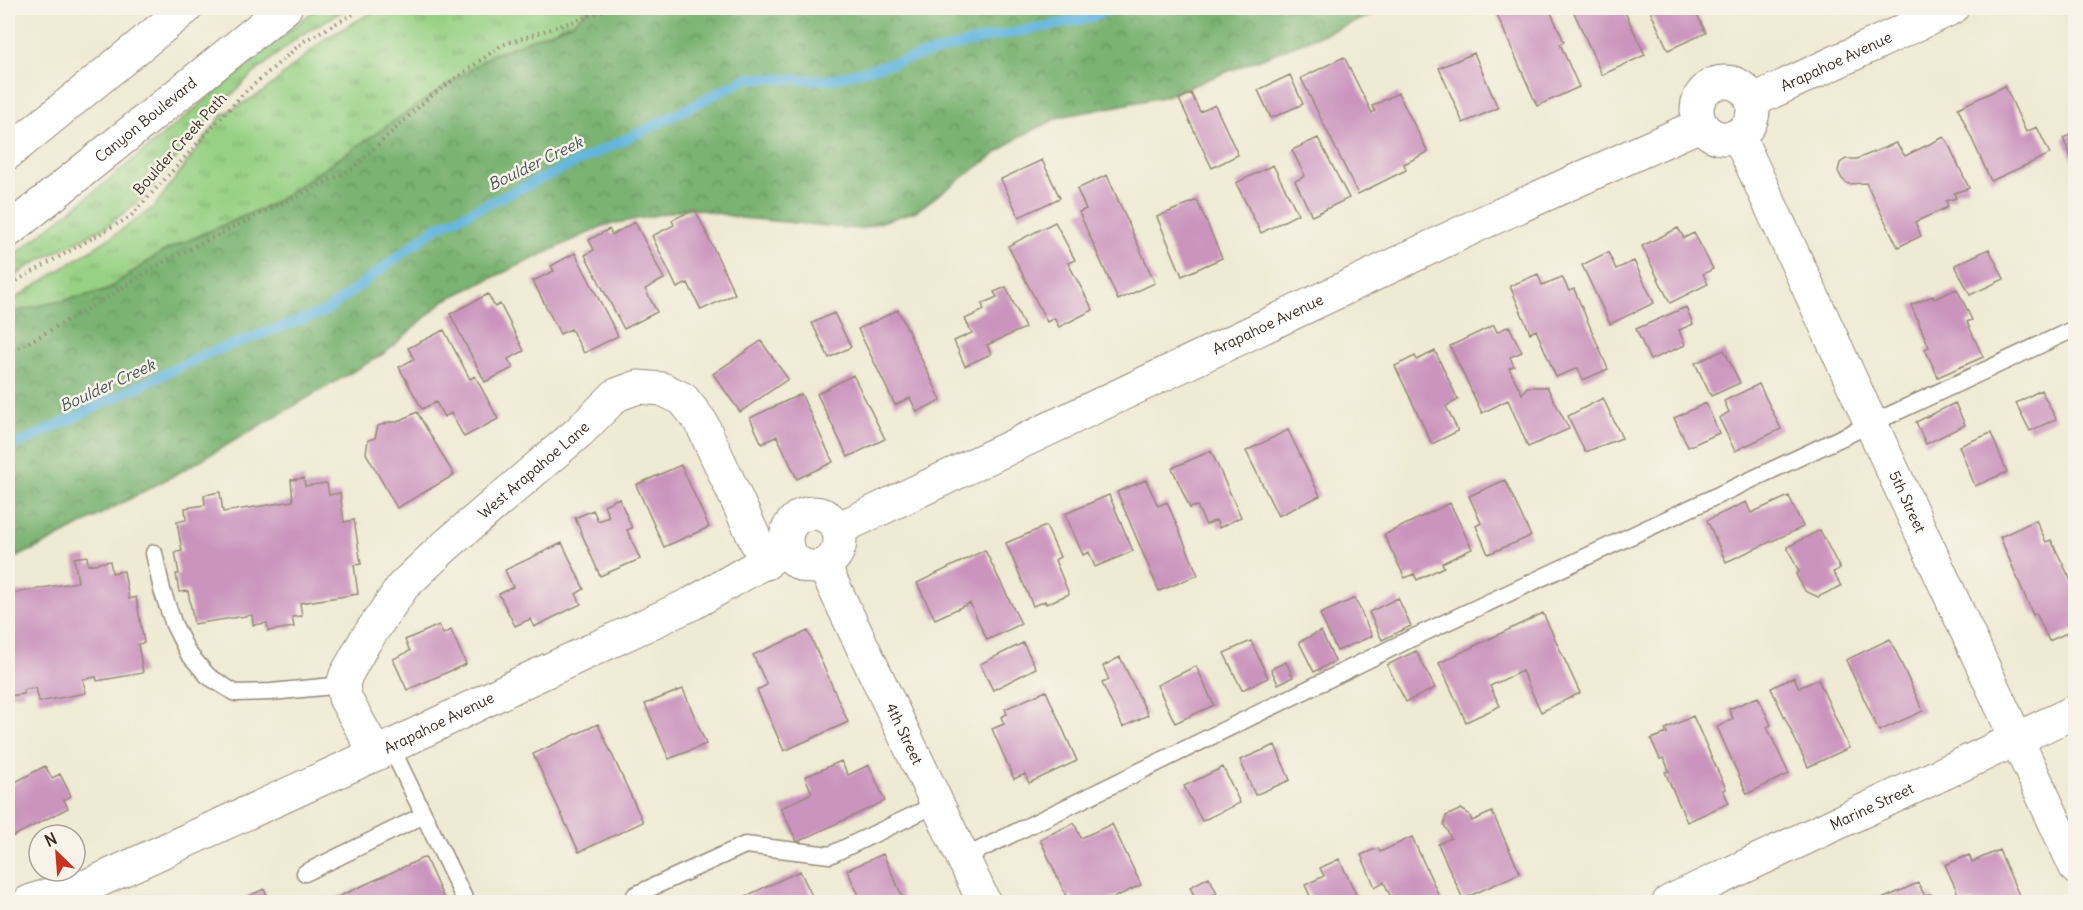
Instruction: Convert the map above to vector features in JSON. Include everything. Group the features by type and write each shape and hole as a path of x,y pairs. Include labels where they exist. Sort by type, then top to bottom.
{"street":[{"path":"8,152 186,8"},
{"name":"Canyon Boulevard","path":"8,231 285,8"},
{"name":"Arapahoe Avenue","path":"1752,101 1952,8"},
{"path":"1727,82 1737,85 1747,93 1752,101 1751,121 1738,135 1729,138 1712,136 1700,124 1697,105 1700,96 1707,88 1716,84 1727,82"},
{"name":"Arapahoe Avenue","path":"838,529 1482,224 1700,124"},
{"name":"5th Street","path":"1738,135 2076,868"},
{"name":"West Arapahoe Lane","path":"343,685 365,641 403,586 443,548 579,432 616,395 639,387 662,389 683,399 701,422 777,556"},
{"path":"810,513 826,516 838,529 840,546 831,561 824,566 813,568 802,566 793,559 777,556 790,526 795,519 803,515 810,513"},
{"name":"Arapahoe Avenue","path":"29,903 68,888 84,894 523,682 693,603 777,556"},
{"name":"4th Street","path":"824,566 984,903"},
{"path":"343,685 345,698 384,751"},
{"name":"Marine Street","path":"1668,903 2076,711"}],"lane":[{"path":"963,858 1406,641 2076,328"},
{"path":"154,553 162,590 174,625 188,653 208,676 235,693 343,685"},
{"path":"384,751 424,815 466,903"},
{"path":"635,895 745,845 830,855 937,804"},
{"path":"305,873 424,815"}],"path":[{"name":"Boulder Creek Path","path":"8,289 18,280 130,217 242,95 304,41 364,8"},
{"path":"8,354 167,260 352,169 427,99 502,45 609,8"}],"green space":[{"path":"317,8 348,8 301,35 247,79 207,121 143,198 107,226 27,267 8,282 8,260"},
{"path":"380,8 591,8 573,23 490,56 272,204 162,252 105,291 8,313 8,303 154,207 222,115 263,92 326,38"},
{"path":"591,8 1386,8 1163,97 1060,117 1019,137 916,211 859,229 742,218 691,208 603,226 445,300 385,353 180,472 47,543 8,561 8,313 105,291 162,252 272,204 490,56 572,23"}],"building":[{"path":"1494,8 1549,8 1564,42 1560,44 1579,87 1537,106"},
{"path":"1572,8 1623,8 1645,55 1602,75"},
{"path":"1649,8 1694,8 1706,33 1668,50"},
{"path":"1474,53 1498,108 1463,123 1439,68"},
{"path":"1344,57 1372,113 1375,111 1372,106 1398,93 1428,152 1404,164 1406,170 1358,194 1301,78"},
{"path":"1290,75 1303,104 1271,118 1258,90"},
{"path":"2005,86 2026,132 2037,127 2050,154 1991,181 1958,108"},
{"path":"1191,93 1200,112 1215,105 1238,155 1212,168 1179,99"},
{"path":"2076,132 2076,160 2073,161 2063,138"},
{"path":"1944,137 1969,188 1954,193 1956,198 1946,201 1948,207 1915,222 1921,236 1898,247 1866,183 1848,184 1838,171 1840,163 1846,159 1857,159 1896,143 1905,156"},
{"path":"1318,138 1349,198 1312,216 1295,181 1305,176 1292,150"},
{"path":"1042,160 1060,198 1019,217 1001,179"},
{"path":"1273,165 1298,214 1261,233 1236,183"},
{"path":"1107,175 1155,283 1118,300 1079,212 1086,209 1077,189"},
{"path":"1197,200 1222,258 1182,276 1157,217"},
{"path":"695,209 735,294 701,310 688,283 677,288 652,236 674,225 672,220"},
{"path":"635,222 664,279 645,289 657,312 624,329 585,255 594,250 589,240 609,229 612,235"},
{"path":"1055,222 1075,260 1068,263 1093,310 1059,327 1054,318 1047,322 1008,246"},
{"path":"1678,228 1684,238 1694,233 1713,269 1703,274 1708,284 1670,303 1642,246"},
{"path":"1989,249 2004,279 1970,295 1955,265"},
{"path":"1608,252 1616,269 1634,261 1654,303 1610,324 1582,265"},
{"path":"575,253 618,336 584,353 571,329 560,334 533,281 554,271 551,266"},
{"path":"1538,274 1542,285 1562,277 1569,291 1574,289 1608,369 1583,380 1578,368 1556,377 1536,330 1530,333 1510,286"},
{"path":"1006,287 1025,328 987,345 991,354 965,366 954,341 972,333 965,319 984,310 982,304 997,297 994,292"},
{"path":"1957,289 1972,320 1967,322 1983,357 1938,377 1925,349 1929,347 1911,305 1933,296 1934,299"},
{"path":"488,294 495,307 500,304 524,351 508,359 513,368 485,382 450,314"},
{"path":"1686,307 1693,324 1679,330 1685,345 1650,360 1636,329"},
{"path":"898,310 941,400 917,412 910,398 895,405 858,329"},
{"path":"834,313 851,347 829,358 812,323"},
{"path":"1494,325 1497,332 1509,326 1522,352 1510,357 1514,366 1509,368 1522,394 1527,387 1547,387 1569,429 1528,447 1508,400 1482,413 1450,346"},
{"path":"444,330 470,379 475,376 498,419 464,437 451,413 444,417 436,402 422,409 399,367 414,359 408,348"},
{"path":"761,341 788,379 740,412 713,374"},
{"path":"1724,350 1740,383 1711,396 1695,363"},
{"path":"1435,351 1458,400 1446,406 1458,431 1432,444 1395,366 1415,356 1417,360"},
{"path":"853,375 885,439 848,457 817,394"},
{"path":"1759,384 1781,429 1735,451 1719,418 1729,412 1724,401"},
{"path":"2041,390 2056,419 2030,431 2016,403"},
{"path":"801,394 833,462 797,479 777,436 762,444 750,418"},
{"path":"1603,398 1622,438 1585,452 1568,416"},
{"path":"1706,403 1719,433 1688,447 1674,418"},
{"path":"1955,403 1965,425 1926,444 1916,422"},
{"path":"417,412 454,475 397,508 366,453 368,440 375,438 378,426 397,422"},
{"path":"1288,430 1320,496 1278,516 1246,451"},
{"path":"1991,433 2007,472 1975,486 1959,446"},
{"path":"1211,451 1241,517 1219,528 1216,520 1206,525 1197,506 1190,508 1172,468"},
{"path":"681,465 709,527 664,547 636,485"},
{"path":"304,478 305,486 327,483 329,495 340,493 344,522 354,520 361,564 354,565 358,594 300,603 302,616 292,617 294,627 268,631 267,623 253,625 252,615 194,624 188,591 179,592 176,574 179,574 175,552 182,551 177,522 186,520 185,508 205,505 204,495 220,492 223,512 293,501 291,480"},
{"path":"1146,480 1158,506 1167,502 1198,575 1159,591 1117,492"},
{"path":"1505,480 1531,536 1488,554 1476,526 1481,523 1469,496"},
{"path":"1109,495 1133,551 1095,567 1089,552 1083,555 1065,514"},
{"path":"1789,496 1803,527 1726,562 1707,520 1746,502 1751,513"},
{"path":"619,498 632,528 627,530 640,559 600,576 575,518 593,510 598,521 609,517 604,505"},
{"path":"1450,503 1472,549 1442,563 1444,567 1417,580 1414,574 1405,578 1384,535"},
{"path":"2036,520 2046,542 2051,540 2076,591 2076,629 2049,641 2036,613 2033,615 2000,537"},
{"path":"1046,526 1060,557 1055,560 1069,594 1046,604 1045,601 1033,606 1006,543"},
{"path":"1820,530 1840,569 1833,572 1841,586 1818,597 1805,591 1796,574 1799,572 1787,547"},
{"path":"562,543 584,589 576,594 581,604 534,627 530,619 515,626 499,594 513,587 505,570"},
{"path":"985,550 1021,624 987,640 970,603 935,619 917,583"},
{"path":"87,556 88,565 110,561 112,573 124,571 129,599 136,597 144,643 138,644 143,673 97,681 96,677 83,679 86,693 39,702 36,688 23,690 24,694 8,696 8,594 78,582 74,558"},
{"path":"1355,598 1372,636 1337,651 1320,614"},
{"path":"1398,598 1411,626 1382,640 1369,612"},
{"path":"1543,613 1580,693 1541,712 1522,671 1490,686 1500,706 1466,722 1439,663"},
{"path":"439,625 443,634 451,630 466,664 407,690 393,659 410,651 405,640"},
{"path":"808,631 848,722 784,751 757,690 767,685 753,655"},
{"path":"1321,631 1335,661 1314,672 1299,642"},
{"path":"1890,639 1923,711 1879,731 1846,660"},
{"path":"1251,641 1268,678 1242,690 1224,653"},
{"path":"1023,643 1036,668 993,690 980,664"},
{"path":"1416,651 1435,688 1406,702 1387,665"},
{"path":"1120,657 1148,715 1123,727 1102,683 1109,680 1103,666"},
{"path":"1286,662 1293,677 1278,684 1271,669"},
{"path":"1196,666 1214,705 1175,723 1157,685"},
{"path":"1794,677 1799,688 1818,679 1849,748 1808,767 1771,688"},
{"path":"683,689 706,744 669,759 645,704"},
{"path":"1046,691 1077,761 1029,783 1025,774 1014,779 992,729 1004,724 1001,717 1007,714 1005,709"},
{"path":"1758,697 1771,725 1767,727 1789,774 1747,794 1717,727 1733,719 1729,709"},
{"path":"1693,716 1726,789 1723,790 1729,803 1687,822 1665,772 1669,771 1664,758 1660,759 1651,739 1667,733 1665,729"},
{"path":"598,724 643,822 579,852 533,754"},
{"path":"1275,745 1290,780 1255,795 1240,760"},
{"path":"841,761 848,775 869,765 885,801 797,842 781,808 812,793 805,777"},
{"path":"45,766 52,778 60,774 71,796 64,800 68,808 39,823 27,823 27,829 8,839 8,786"},
{"path":"1223,767 1240,803 1202,821 1184,786"},
{"path":"1461,809 1469,814 1472,821 1492,812 1520,873 1463,899 1438,844 1451,838 1444,825 1446,816"},
{"path":"1074,823 1081,838 1112,824 1141,885 1104,902 1075,902 1072,896 1067,898 1040,839"},
{"path":"1412,837 1442,902 1393,902 1384,882 1375,887 1361,855 1378,848 1380,852"},
{"path":"1999,850 2022,902 1962,902 1945,865 1969,855 1972,862"},
{"path":"883,854 905,902 862,902 847,870"},
{"path":"425,857 444,899 437,902 327,902"},
{"path":"1339,859 1360,902 1313,902 1305,885 1324,876 1320,868"},
{"path":"800,871 815,902 738,902 737,900"},
{"path":"1209,877 1217,893 1197,902 1190,887"},
{"path":"1918,883 1925,896 1931,894 1935,902 1875,902"},
{"path":"264,889 270,902 235,902"}],"waterway":[{"name":"Boulder Creek","path":"8,449 206,354 326,311 436,228 647,129 747,78 829,80 986,38 1089,18 1113,8"}]}
